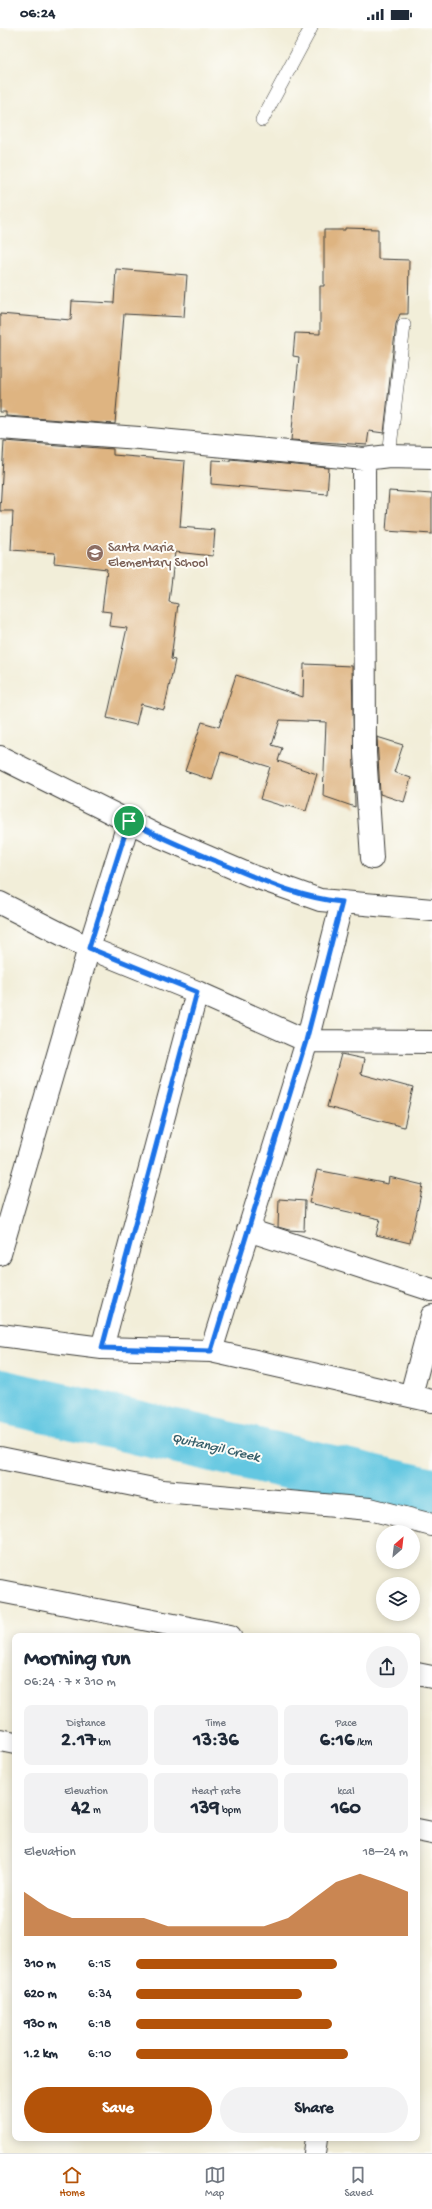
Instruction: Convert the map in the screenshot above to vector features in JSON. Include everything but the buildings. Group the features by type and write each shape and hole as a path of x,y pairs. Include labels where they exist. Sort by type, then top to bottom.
{"street":[{"path":"0,428 139,438 364,459 389,456 432,457"},
{"path":"364,459 365,753 372,858"},
{"path":"0,757 154,834 250,875 320,900 432,910"},
{"path":"0,1254 89,948 129,821"},
{"path":"211,1351 306,1041 342,902"},
{"path":"0,903 89,948 197,992 306,1041 432,1042"},
{"path":"102,1348 197,992"},
{"path":"248,1230 432,1290"},
{"path":"411,1395 432,1316"},
{"path":"0,1336 102,1348 211,1351 411,1395 432,1401"},
{"path":"0,1458 163,1490 370,1509 432,1526"},
{"path":"0,1591 215,1633"},
{"path":"420,1675 432,1677"},
{"path":"0,1740 12,1742"},
{"path":"420,1831 432,1833"},
{"path":"315,2153 317,2141"}],"lane":[{"path":"262,120 311,28"},
{"path":"389,456 404,325"}],"waterway":[{"name":"Quitangil Creek","path":"0,1396 432,1495"}],"place":[{"name":"Santa Maria Elementary School","path":"95,553"}],"route":[{"path":"129,821 154,834 250,875 320,900 342,902 306,1041 211,1351 102,1348 197,992 89,948 129,821"}]}
